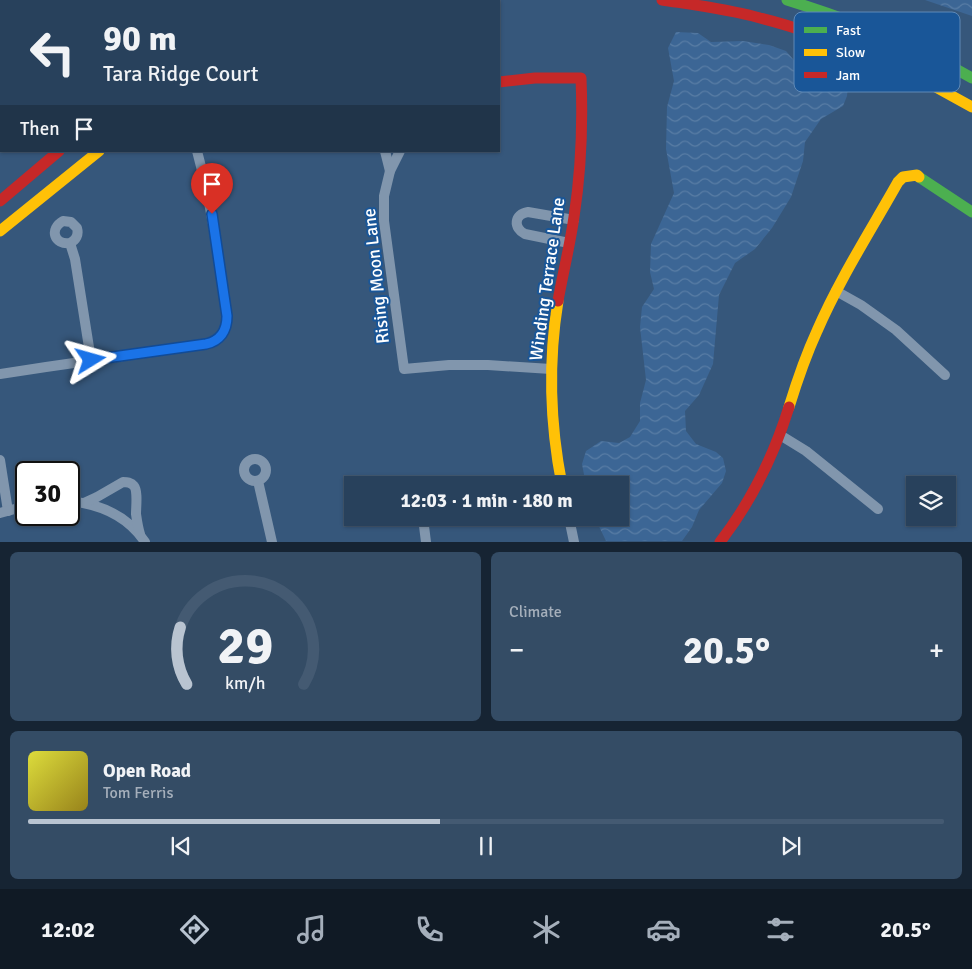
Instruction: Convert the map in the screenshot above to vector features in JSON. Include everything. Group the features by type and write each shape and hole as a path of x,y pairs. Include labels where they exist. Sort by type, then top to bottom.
{"street":[{"path":"662,0 726,10 786,10 801,12"},
{"path":"960,72 972,78"},
{"name":"Winding Terrace Lane","path":"500,82 535,78 581,78 582,140 579,182 574,220 556,315 552,369 554,439 560,476"},
{"path":"943,92 972,108"},
{"path":"0,201 59,152"},
{"path":"0,231 98,152"},
{"path":"0,374 206,344 214,342 222,335 226,329 227,316 212,214 197,152"},
{"path":"385,152 390,171"},
{"name":"Rising Moon Lane","path":"400,152 390,171 384,196 384,221 404,369 449,365 488,365 552,369"},
{"path":"720,542 748,501 765,469 780,435 797,381 817,330 836,290 898,182 903,177 917,175 972,212"},
{"path":"569,243 525,234 517,227 517,220 523,212 574,220"},
{"path":"70,244 77,272 91,360"},
{"path":"836,290 896,330 945,375"},
{"path":"780,435 806,450 878,509"},
{"path":"0,460 4,512"},
{"path":"84,503 97,498 121,483 129,482 134,486 136,492 136,516 142,538"},
{"path":"258,482 272,542"},
{"path":"80,503 100,507 114,514 128,523 142,538"},
{"path":"424,526 426,542"},
{"path":"571,526 574,542"}],"water":[{"path":"925,0 972,0 972,16"},
{"path":"676,32 698,33 711,42 743,41 769,45 786,51 794,60 794,92 847,92 843,106 821,119 805,142 803,161 791,197 772,228 755,249 735,263 719,295 713,364 699,395 685,411 686,431 696,444 716,452 723,458 726,471 722,483 699,510 692,527 682,541 606,541 599,526 629,526 629,476 584,476 582,464 586,451 601,441 619,443 630,437 640,421 640,403 646,380 640,327 642,307 654,289 650,272 651,244 674,193 666,149 667,107 674,81 668,48"}],"traffic: fast":[{"path":"787,0 823,12"},
{"path":"960,71 972,78"},
{"path":"919,177 972,212"}],"traffic: slow":[{"path":"945,92 972,107"},
{"path":"0,231 98,152"},
{"path":"789,407 813,340 835,293 856,255 898,182 903,177 917,175 919,177"},
{"path":"558,301 553,347 552,393 555,439 560,476"}],"traffic: jam":[{"path":"662,0 724,10 794,27"},
{"path":"500,82 535,78 581,78 582,131 580,165 572,227 558,301"},
{"path":"0,201 58,152"},
{"path":"720,542 752,494 769,460 789,407"}],"route":[{"path":"91,360 212,343 222,335 226,329 227,316 212,214"}]}
